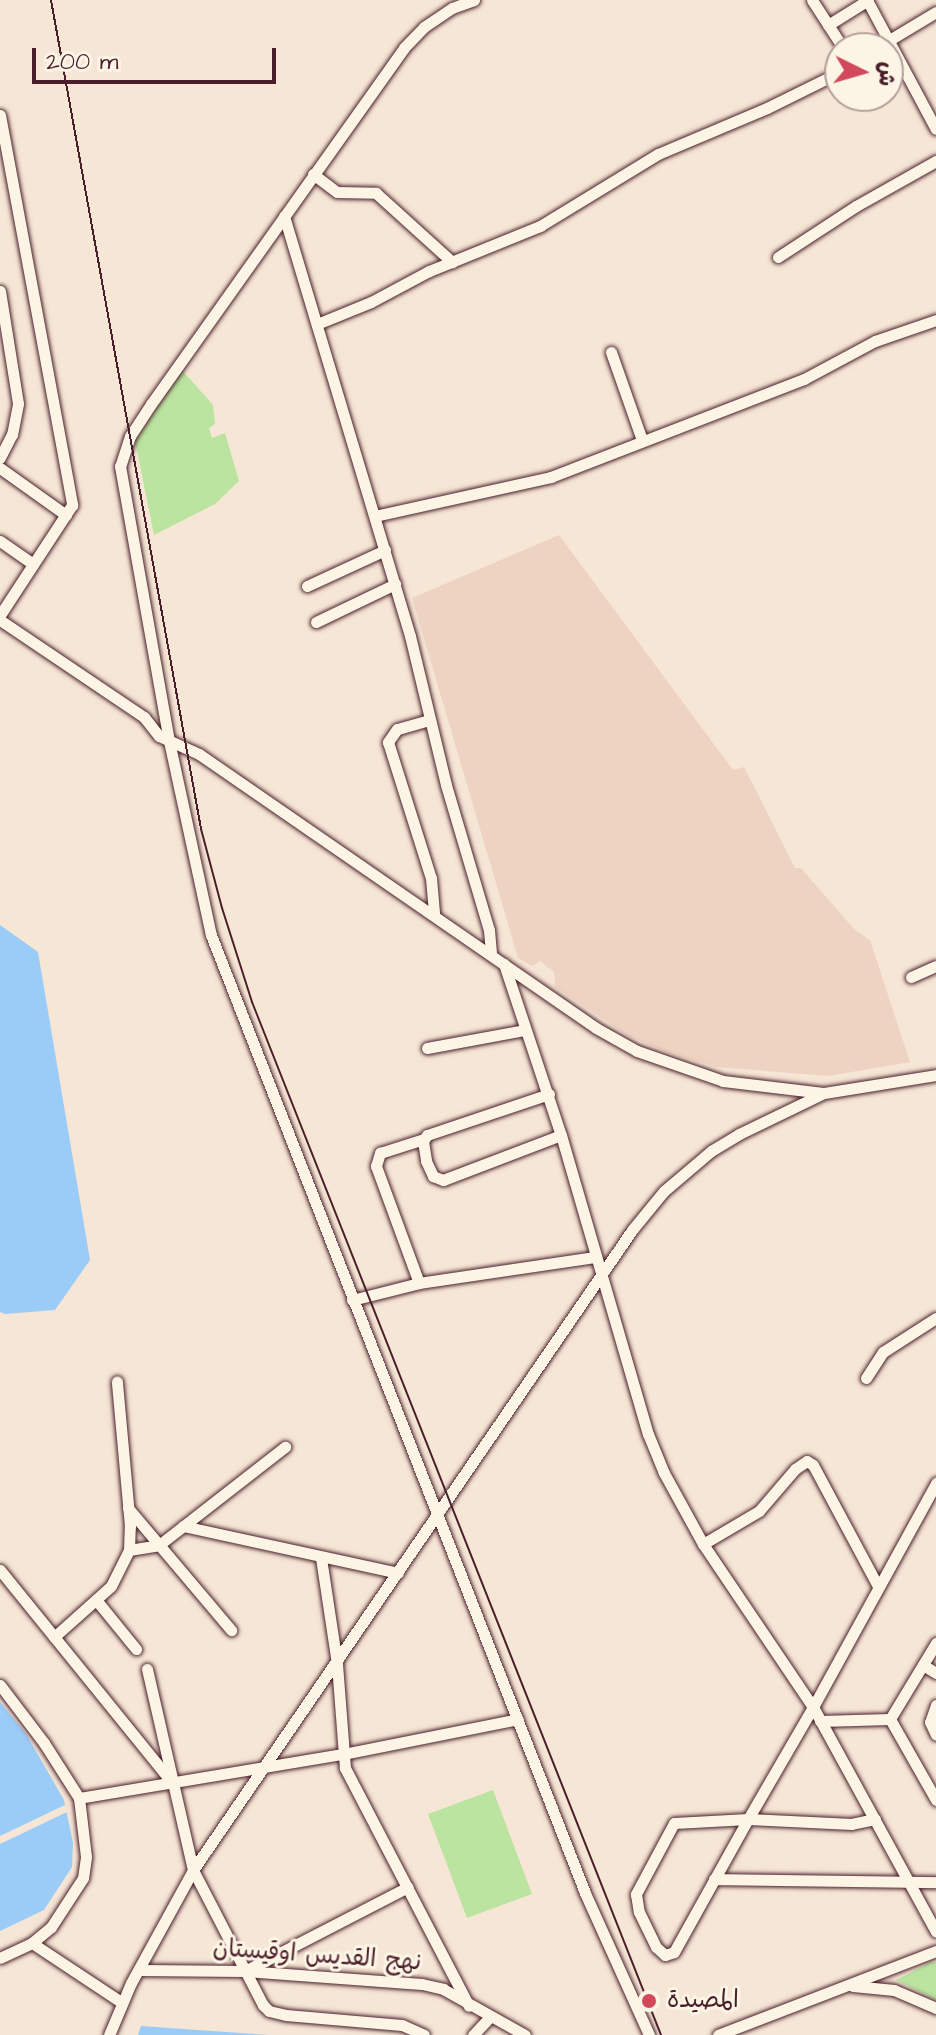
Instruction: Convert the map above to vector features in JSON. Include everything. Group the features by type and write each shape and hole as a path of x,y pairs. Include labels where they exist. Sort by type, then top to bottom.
{"street":[{"path":"474,0 452,8 433,21 404,48 151,404 122,454 120,476 169,741 211,935 585,1893 649,2035"},
{"path":"812,0 833,32"},
{"path":"828,25 868,0 885,32"},
{"path":"903,32 936,13 929,0"},
{"path":"904,68 936,129"},
{"path":"317,324 452,262 540,226 658,154 767,108 824,80"},
{"path":"0,115 72,505 0,618 144,717 159,736 199,754 504,964 637,1051 723,1081 824,1093 936,1075"},
{"path":"778,257 837,217 936,161"},
{"path":"313,174 337,192 376,193 452,262"},
{"path":"284,216 395,584 429,720 489,930 491,955"},
{"path":"0,458 12,434 18,404 1,298"},
{"path":"375,516 551,477 804,379 875,341 936,320"},
{"path":"611,352 642,440"},
{"path":"0,468 66,515"},
{"path":"0,541 33,564"},
{"path":"307,586 385,550"},
{"path":"316,622 395,584"},
{"path":"429,720 397,729 388,742 431,878 434,914"},
{"path":"504,964 549,1094 648,1434 682,1509 813,1707 936,1932"},
{"path":"911,977 936,967"},
{"path":"427,1048 525,1030"},
{"path":"109,2035 121,2002 193,1870 601,1276 664,1191 739,1134 824,1093"},
{"path":"419,1283 376,1166 380,1153 424,1139 438,1130 549,1094"},
{"path":"424,1139 426,1161 433,1176 439,1180 561,1135"},
{"path":"352,1300 419,1283 596,1257"},
{"path":"866,1378 883,1352 936,1318"},
{"path":"54,1637 97,1601 120,1571 129,1550 117,1382"},
{"path":"129,1550 159,1545 285,1447"},
{"path":"703,1544 759,1511 805,1461 813,1465 878,1586"},
{"path":"875,1819 852,1824 748,1819 681,1821 668,1830 636,1900 663,1954 674,1952 748,1819 813,1707 936,1483"},
{"path":"128,1507 231,1630"},
{"path":"183,1526 398,1573"},
{"path":"321,1558 337,1664 345,1768 469,2006"},
{"path":"0,1570 172,1782"},
{"path":"97,1601 136,1649"},
{"path":"890,1719 936,1643"},
{"path":"923,1665 936,1673"},
{"path":"147,1669 193,1870 269,2011 402,2025 424,2035"},
{"path":"0,1685 44,1743 79,1798 86,1868 51,1927 32,1943 0,1958"},
{"path":"936,1705 930,1722 936,1735"},
{"path":"79,1798 343,1754 518,1719"},
{"path":"820,1721 890,1719"},
{"path":"890,1719 936,1800"},
{"path":"714,1879 936,1882"},
{"path":"245,1971 408,1887"},
{"path":"32,1943 121,2002"},
{"path":"719,2035 936,1951"},
{"name":"نهج القديس اوقيستان","path":"140,1970 245,1971 422,1984 443,1989 525,2035"},
{"path":"841,1987 894,1990 936,2008"},
{"path":"473,2035 490,2017"}],"shaded area":[{"path":"559,535 733,770 744,767 795,868 801,868 855,930 870,940 910,1062 828,1076 716,1067 666,1052 627,1035 555,987 554,972 540,961 532,966 518,958 412,598"}],"green space":[{"path":"182,370 213,405 215,424 209,428 212,438 225,433 239,481 215,504 154,535 135,441"},
{"path":"493,1790 532,1894 467,1918 428,1814"},
{"path":"936,1962 936,2000 896,1980"}],"water":[{"path":"0,925 38,952 90,1260 55,1310 5,1314 0,1312"},
{"path":"0,1702 26,1734 64,1800 73,1843 72,1867 44,1910 0,1931"},
{"path":"141,2026 269,2035 138,2035"}],"pier":[{"path":"65,1805 67,1812 0,1844 0,1836"}],"railway":[{"path":"51,0 201,829 222,908 252,1002 661,2035"}],"place":[{"name":"المصيدة","path":"649,2001"}]}
